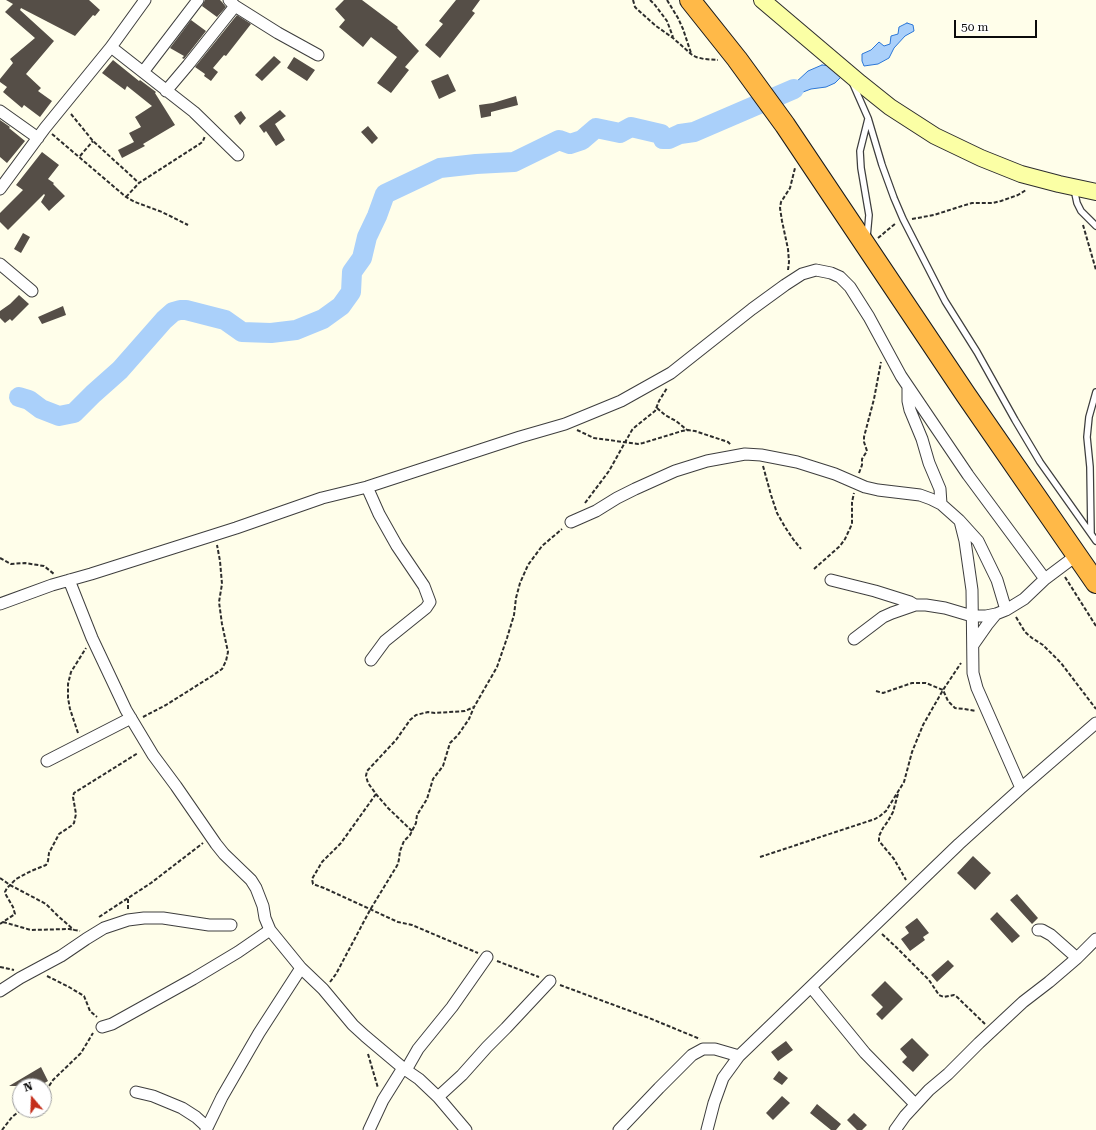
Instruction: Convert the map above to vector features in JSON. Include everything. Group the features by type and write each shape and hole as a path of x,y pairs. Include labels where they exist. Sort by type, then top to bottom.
{"highway":[{"path":"690,0 721,37 785,125 970,401 1096,583"}],"main road":[{"path":"762,0 890,107 935,136 981,158 1021,174 1096,192"}],"street":[{"path":"0,189 45,128 111,47 145,0"},
{"path":"143,72 198,0"},
{"path":"166,91 188,65 232,3 278,33 318,55"},
{"path":"111,47 194,112 238,155"},
{"path":"0,111 38,138"},
{"path":"0,264 32,291"},
{"path":"0,604 52,584 91,574 322,498 367,487 513,439 566,424 621,401 671,373 785,284 802,274 816,270 831,273 840,277 850,287 869,317 908,387 968,475 1045,580"},
{"path":"908,387 908,401 910,410 940,489 941,504"},
{"path":"571,522 596,511 635,489 675,471 707,461 745,454 761,455 797,462 835,474 865,487 878,490 920,494 941,504 959,520 978,541 997,580 1005,610"},
{"path":"367,487 379,514 397,546 424,586 430,602 426,608 385,641 371,660"},
{"path":"959,520 965,541 972,590 974,673 977,688 1021,788"},
{"path":"973,645 987,625 1005,610 1024,599 1045,580 1077,555"},
{"path":"831,580 875,591 915,605"},
{"path":"65,581 132,720 148,746 224,854 251,880 263,906 265,918 270,930 301,968 323,989 340,1010 365,1036 438,1097 466,1130"},
{"path":"854,638 888,615 902,608 915,605 945,608 972,616 986,616 1005,610"},
{"path":"46,761 132,720"},
{"path":"708,1130 714,1103 724,1078 739,1056 873,926 910,893 959,844 1096,723"},
{"path":"0,991 39,967 61,956 95,933 115,923 144,918 163,918 209,925 231,924"},
{"path":"104,1027 193,979 238,952 270,930"},
{"path":"1038,930 1042,930 1051,935 1077,958"},
{"path":"895,1130 915,1104 929,1090 948,1074 1023,1002 1077,958 1095,940"},
{"path":"369,1130 383,1100 404,1069 452,1007 487,957"},
{"path":"136,1092 153,1096 182,1108 196,1117 206,1128 222,1097 260,1033 301,968"},
{"path":"438,1097 462,1075 550,981"},
{"path":"811,987 864,1053 915,1104"},
{"path":"619,1130 658,1088 692,1055 703,1049 715,1049 739,1056"}],"lane":[{"path":"849,74 868,118 882,165 903,219 945,301 977,352 1014,420 1040,462 1096,541"},
{"path":"867,247 869,215 861,168 860,151 868,118"},
{"path":"1074,187 1077,203 1081,211 1096,226"},
{"path":"1091,534 1090,467 1087,437 1089,417 1096,392"}],"path":[{"path":"633,0 635,7 638,10 691,54 700,58 740,63"},
{"path":"650,0 667,22 673,38"},
{"path":"667,0 683,29 691,54"},
{"path":"64,105 93,141 140,183"},
{"path":"126,197 140,183 203,141 206,124"},
{"path":"45,128 80,156 115,189 126,197 188,224"},
{"path":"80,156 93,141"},
{"path":"785,284 789,262 780,208 781,202 790,188 800,148"},
{"path":"867,247 893,224 903,219 934,215 962,206 993,203 1011,198 1022,193 1035,178"},
{"path":"1081,211 1084,230 1096,270"},
{"path":"814,569 836,550 845,539 852,524 852,502 862,465 862,459 867,451 864,437 874,399 884,346"},
{"path":"323,989 336,974 370,910 398,864 400,859 400,851 404,841 410,835 416,823 433,779 446,761 450,743 469,720 474,707 497,667 514,615 520,583 528,566 542,546 571,522 609,471 634,427 655,411 659,401 669,385 671,373"},
{"path":"657,408 688,430"},
{"path":"566,424 583,434 594,438 643,444 682,431 695,431 728,442 745,454"},
{"path":"761,455 777,512 792,539 801,549"},
{"path":"132,720 166,705 192,690 222,669 226,661 228,652 219,602 222,584 220,562 214,534"},
{"path":"0,558 10,564 25,563 44,566 65,581"},
{"path":"1060,568 1096,626"},
{"path":"1005,610 1025,632 1043,645 1061,663 1096,709"},
{"path":"82,744 70,709 68,684 71,672 92,638"},
{"path":"760,857 874,819 886,811 904,782 916,740 923,725 943,690 973,645"},
{"path":"876,691 883,693 912,683 926,683 943,690 948,701 955,708 964,708 989,714"},
{"path":"412,831 376,794 368,783 366,776 367,771 396,740 410,720 416,715 428,712 435,713 465,710 474,707"},
{"path":"0,924 15,914 5,892 7,888 16,879 46,865 49,853 59,834 74,823 76,814 73,797 74,793 148,746"},
{"path":"899,790 893,812 879,836 879,841 898,865 910,893"},
{"path":"370,910 313,884 312,879 322,862 341,843 376,794"},
{"path":"94,921 151,883 211,836"},
{"path":"0,877 10,885 46,904 74,930"},
{"path":"3,922 31,930 78,930 95,933"},
{"path":"873,926 929,980 940,995 944,997 957,997 983,1023 993,1030"},
{"path":"78,930 83,927"},
{"path":"39,967 46,976 84,996 88,1007 93,1014 102,1021 104,1027 94,1031 81,1053 52,1083"},
{"path":"365,1036 372,1067 383,1100"},
{"path":"2,1130 12,1117"}],"water":[{"path":"907,23 913,25 914,31 905,36 894,48 889,58 878,64 864,66 862,54 871,50 879,42 884,46 890,44 891,36 898,34 899,27"},
{"path":"822,65 831,66 842,76 835,83 826,87 811,89 795,95 794,84 808,71"}],"building":[{"path":"6,0 89,0 100,10 95,16 93,15 75,36 21,8 20,10 54,41 26,74 41,88 38,91 52,101 40,117 24,105 22,108 3,92 7,87 0,82 0,79 13,63 10,59 35,38 5,12 13,4"},
{"path":"205,0 220,0 226,7 217,17 202,6"},
{"path":"344,0 362,0 398,27 397,28 419,51 405,67 409,70 391,93 377,83 397,57 371,37 363,47 339,27 345,20 335,9"},
{"path":"456,0 480,0 472,11 475,13 440,58 425,45 443,24 439,21"},
{"path":"237,15 251,24 226,56 224,55 213,68 218,72 211,81 204,76 205,74 195,67"},
{"path":"191,20 206,31 184,59 182,58 184,56 170,48"},
{"path":"274,56 281,62 262,81 255,75"},
{"path":"294,57 315,70 307,81 287,68"},
{"path":"113,60 139,81 140,80 156,92 155,93 175,125 143,144 145,146 122,158 118,150 134,142 129,133 141,127 135,117 152,106 127,86 125,90 102,73"},
{"path":"448,74 456,91 439,99 431,81"},
{"path":"516,96 518,105 491,112 491,116 481,118 479,105 493,103"},
{"path":"280,110 286,116 275,124 285,140 276,146 266,131 264,133 259,126"},
{"path":"241,111 246,118 240,125 234,116"},
{"path":"0,120 25,141 7,163 0,157"},
{"path":"368,126 378,138 372,144 361,132"},
{"path":"42,152 59,165 48,179 54,183 53,184 65,196 49,211 41,202 45,195 44,194 8,230 0,222 0,213 23,190 16,185"},
{"path":"23,233 30,237 21,253 14,249"},
{"path":"19,295 29,304 12,321 10,319 5,323 0,318 0,311"},
{"path":"63,306 66,315 42,324 38,317"},
{"path":"973,856 991,873 975,890 957,873"},
{"path":"1017,894 1038,918 1032,924 1010,900"},
{"path":"997,912 1020,936 1012,943 990,919"},
{"path":"917,918 929,933 923,937 925,940 910,951 901,939 909,933 905,927"},
{"path":"948,960 954,966 937,982 931,975"},
{"path":"885,981 903,999 882,1020 876,1014 883,1007 871,995"},
{"path":"912,1038 929,1055 913,1072 902,1062 907,1057 900,1049"},
{"path":"786,1041 793,1050 778,1061 771,1052"},
{"path":"41,1067 46,1078 22,1078"},
{"path":"779,1071 788,1078 782,1085 773,1079"},
{"path":"782,1096 790,1103 773,1120 766,1113"},
{"path":"817,1104 841,1124 836,1130 831,1130 810,1113"},
{"path":"854,1113 867,1125 862,1130 857,1130 847,1120"}],"waterway":[{"path":"19,397 29,400 41,409 59,416 74,413 120,370 164,320 173,312 180,310 186,310 225,320 242,332 271,333 296,330 323,319 341,306 351,292 352,272 362,258 367,237 385,194 440,168 514,162 559,140 570,144 582,140 596,128 620,133 631,127 661,134 663,139 669,139 680,134 694,132 794,89"}]}
